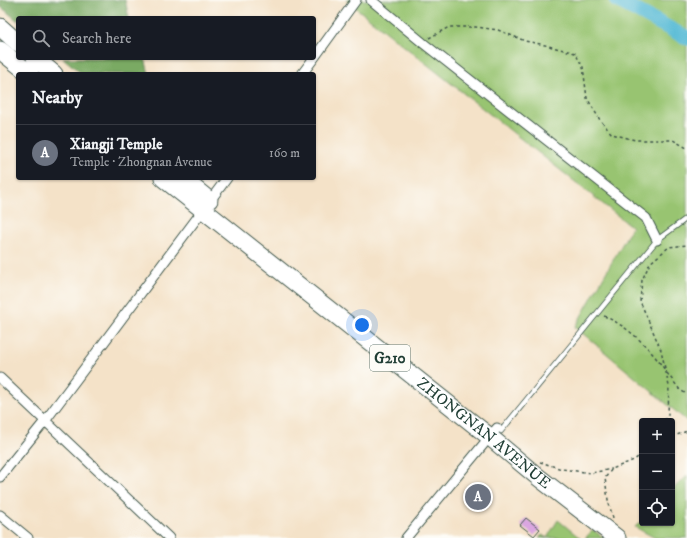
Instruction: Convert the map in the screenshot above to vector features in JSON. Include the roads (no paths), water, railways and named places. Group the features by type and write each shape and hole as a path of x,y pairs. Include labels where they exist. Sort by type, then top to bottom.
{"highway":[{"path":"0,28 16,41"},
{"path":"0,50 28,72"},
{"path":"37,60 52,72"},
{"name":"ZHONGNAN AVENUE","path":"166,180 207,205 496,432 536,461 616,532"},
{"name":"ZHONGNAN AVENUE","path":"184,180 207,205"},
{"name":"ZHONGNAN AVENUE","path":"496,432 538,477 616,532 631,538"}],"street":[{"path":"316,55 356,0"},
{"path":"371,0 423,43 646,218 657,240"},
{"path":"304,72 312,60"},
{"path":"0,477 45,421 226,180"},
{"path":"0,378 169,538"},
{"path":"406,538 496,432"},
{"path":"0,515 28,538"}],"lane":[{"path":"496,432 596,315 657,240 687,218"}],"waterway":[{"path":"617,0 687,38"}],"place":[{"name":"Xiangji Temple","path":"478,497"}]}
